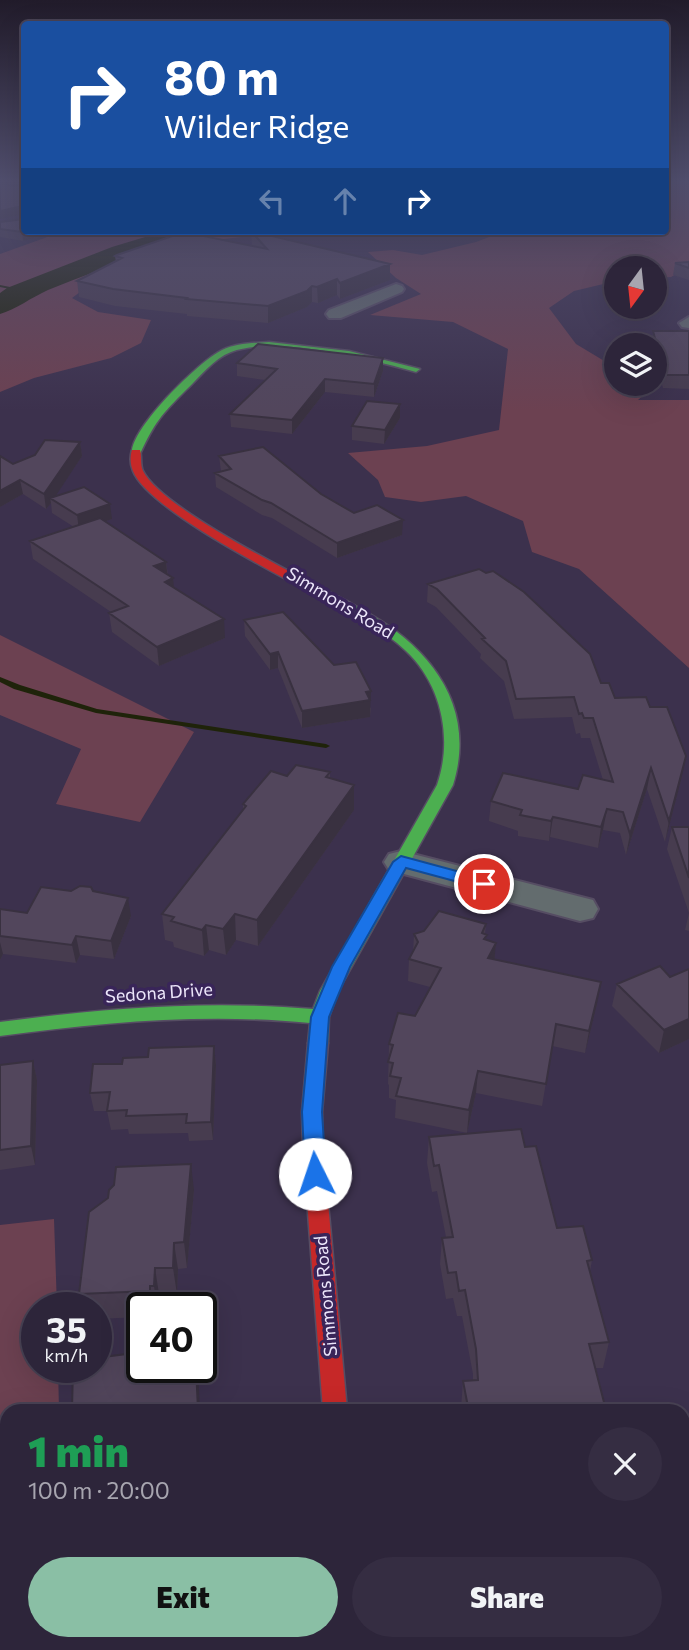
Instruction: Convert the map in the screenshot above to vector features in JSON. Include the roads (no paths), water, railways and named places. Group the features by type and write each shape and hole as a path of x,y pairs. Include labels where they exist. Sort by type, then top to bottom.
{"street":[{"path":"335,314 396,289"},
{"name":"Simmons Road","path":"334,1404 313,1148 312,1112 320,1017 341,967 445,785 454,763 452,737 432,678 418,656 374,622 178,509 146,482 138,471 137,452 140,435 152,417 227,350 255,344 391,360 416,369"},
{"path":"401,862 580,909"},
{"name":"Sedona Drive","path":"0,1029 176,1008 234,1007 320,1017"}],"waterway":[{"path":"0,306 16,294 108,257"},
{"path":"0,286 25,291"},
{"path":"0,679 17,687 96,711 326,746"}]}
